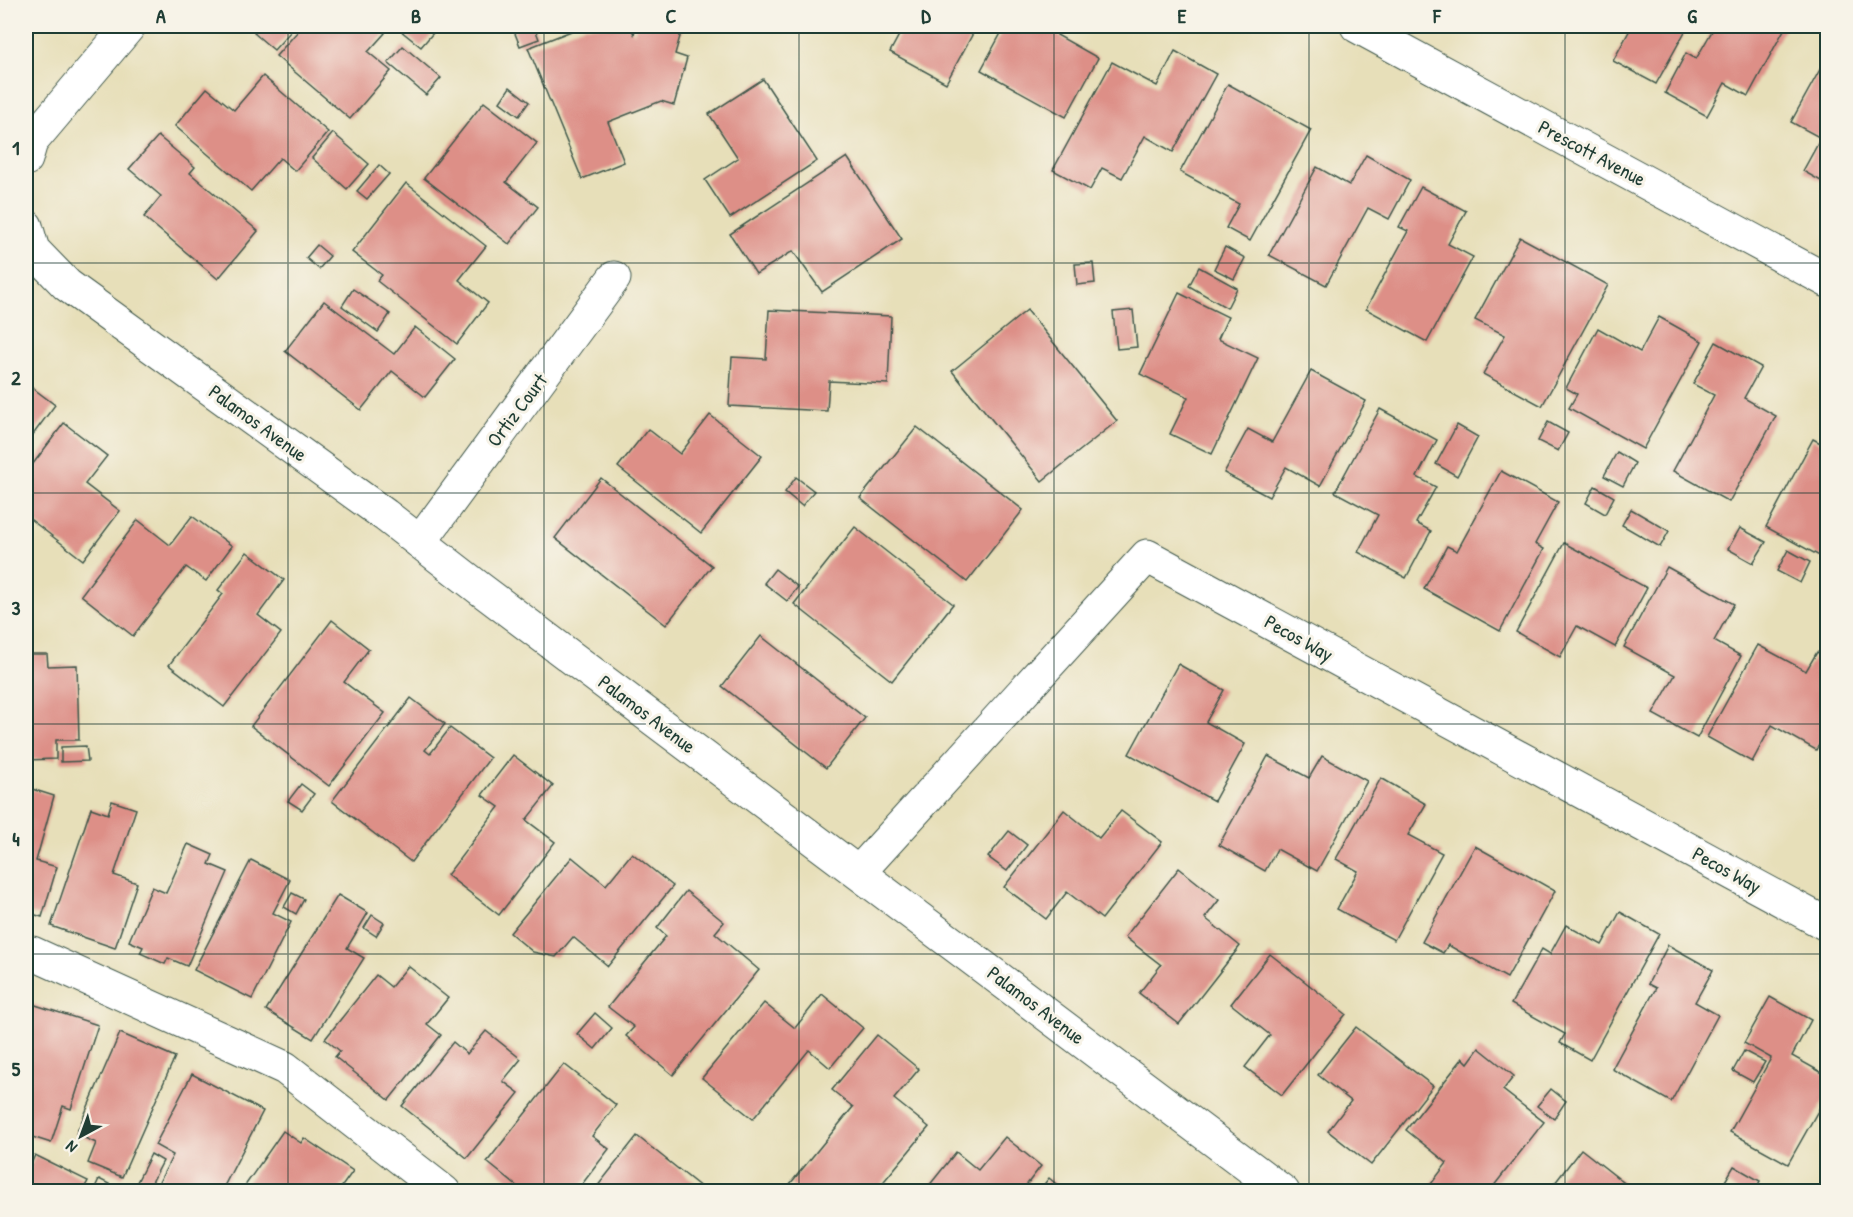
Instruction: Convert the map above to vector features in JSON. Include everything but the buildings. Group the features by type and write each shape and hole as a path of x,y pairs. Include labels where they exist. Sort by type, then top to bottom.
{"street":[{"path":"26,159 31,142 129,26"},
{"name":"Prescott Avenue","path":"1357,26 1827,281"},
{"name":"Palamos Avenue","path":"26,226 33,250 67,285 420,542 478,588 1283,1191"},
{"name":"Ortiz Court","path":"420,542 614,278"},
{"name":"Pecos Way","path":"859,872 1148,556 1827,925"},
{"path":"26,952 285,1068 444,1191"}]}
